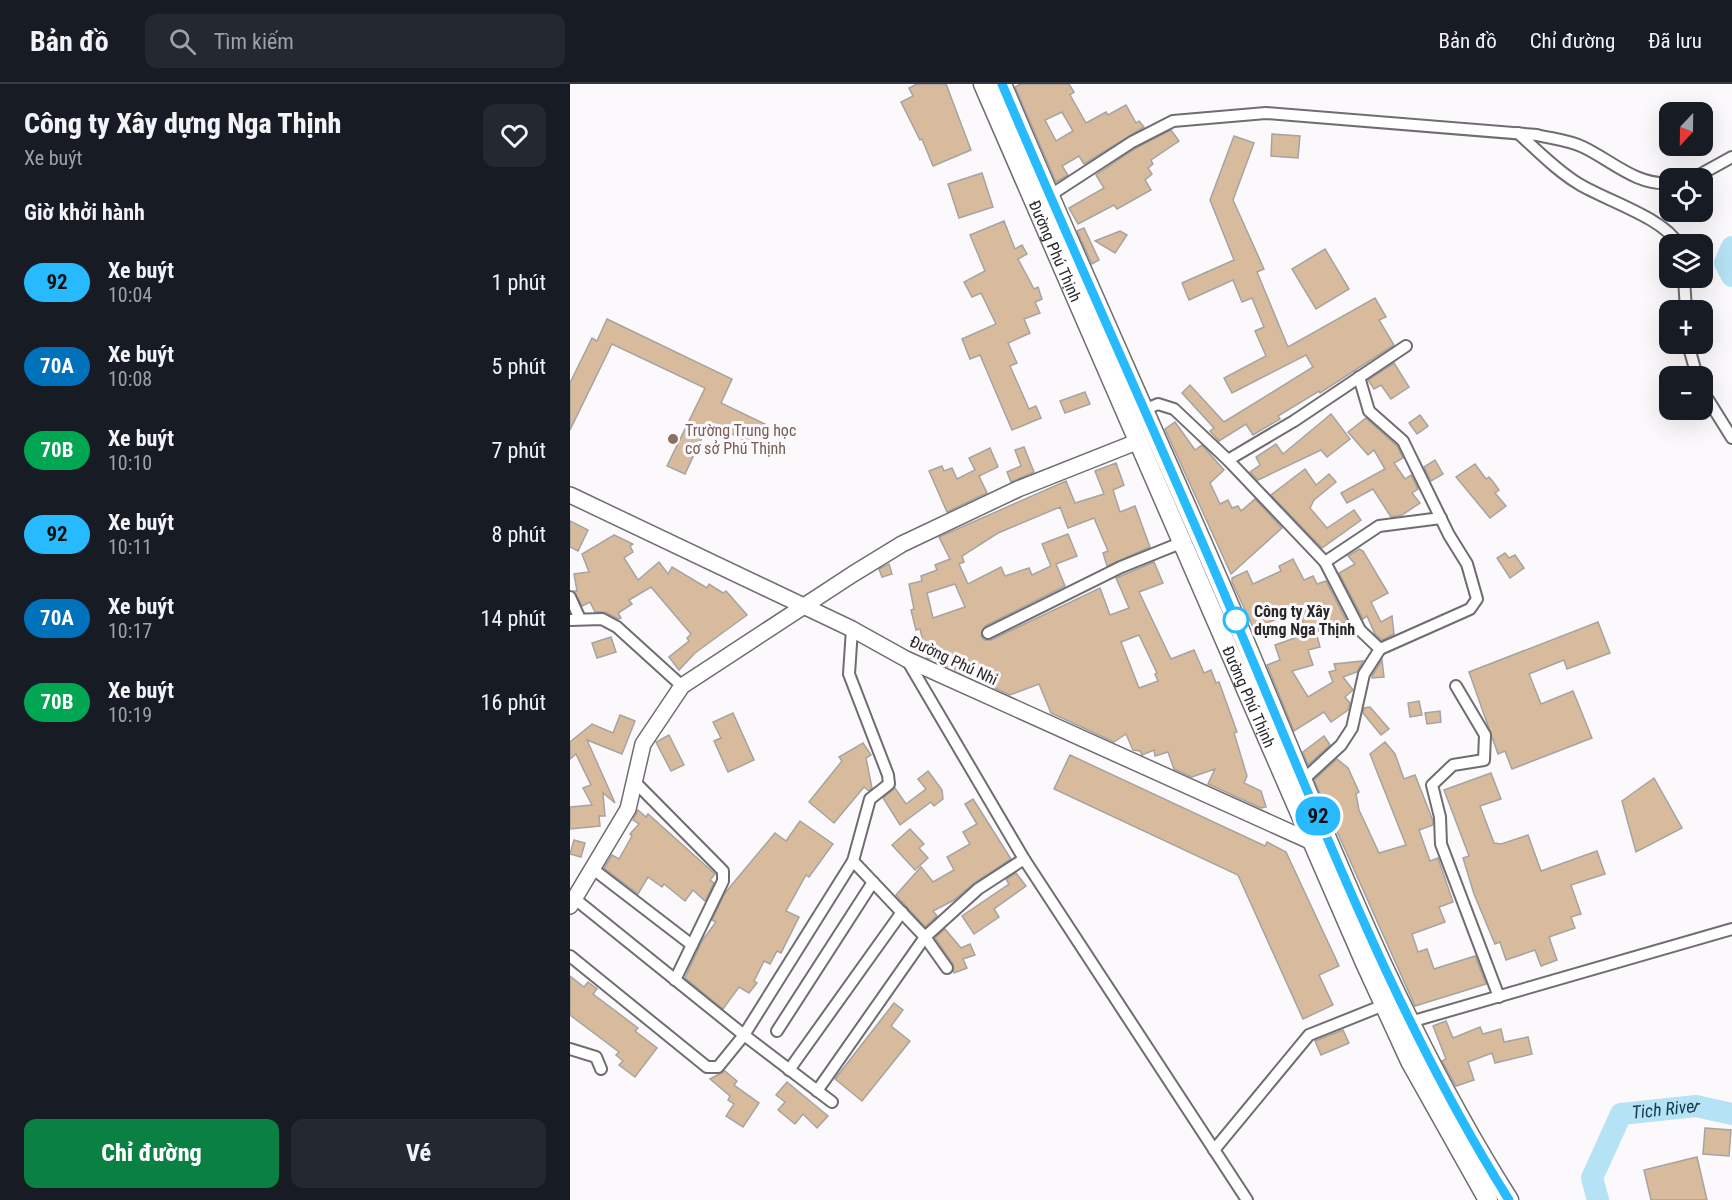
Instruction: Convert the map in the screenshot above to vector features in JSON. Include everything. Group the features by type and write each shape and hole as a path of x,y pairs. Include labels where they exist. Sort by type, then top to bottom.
{"highway":[{"name":"Đường Phú Thịnh","path":"983,84 1183,542 1319,839 1410,1022 1509,1200"},
{"name":"Đường Phú Thịnh","path":"1002,84 1049,196 1146,409 1303,780 1319,839 1384,1005 1410,1061 1488,1200"}],"street":[{"path":"1049,196 1132,142 1173,121 1266,113 1518,133 1574,143 1636,177 1659,181"},
{"path":"1518,133 1577,183 1671,234"},
{"path":"1712,168 1732,157"},
{"path":"1228,460 1406,346"},
{"path":"1303,780 1341,745 1352,728 1364,674 1380,649 1470,609 1477,601 1467,564 1441,519 1403,441 1369,411 1359,377"},
{"path":"1146,409 1158,404 1174,409 1228,460 1325,562 1360,630 1380,649"},
{"path":"1713,408 1732,438"},
{"path":"832,1102 572,902 628,809 642,744 682,686 902,544 1018,489 1139,441"},
{"name":"Đường Phú Nhi","path":"570,495 852,629 906,659 1319,839"},
{"path":"1325,562 1380,526 1441,519"},
{"path":"988,633 1121,567 1183,542"},
{"path":"570,597 575,619 602,618 617,627 682,686"},
{"path":"570,956 707,1067 718,1067 744,1035 853,861 870,799 889,784 888,775 849,674 852,629"},
{"path":"906,659 1024,858 1247,1200"},
{"path":"1456,686 1485,735 1484,760 1453,765 1432,785 1440,817 1441,844 1499,997"},
{"path":"634,781 723,871 723,881 675,980"},
{"path":"817,1091 925,937 978,889 1024,858"},
{"path":"853,861 925,937 947,968"},
{"path":"592,869 692,945"},
{"path":"777,1031 873,882"},
{"path":"789,1070 902,912"},
{"path":"1410,1022 1732,929"},
{"path":"1214,1150 1309,1035 1384,1005"},
{"path":"570,1049 596,1057 601,1069"}],"building":[{"path":"917,84 946,84 971,150 933,166 922,139 920,140 901,102 913,96 909,88"},
{"path":"1021,84 1069,84 1074,92 1070,95 1086,123 1106,112 1108,115 1126,105 1136,123 1139,121 1144,127 1084,164 1079,156 1062,166 1068,175 1056,182 1015,87","holes":["1062,112 1073,131 1056,141 1045,120"]},
{"path":"1171,130 1179,141 1151,160 1153,164 1148,168 1152,174 1145,180 1151,190 1117,209 1114,205 1078,224 1069,208 1104,188 1096,175 1136,148"},
{"path":"1272,134 1300,136 1298,158 1271,156"},
{"path":"1234,136 1254,143 1233,200 1264,269 1257,272 1288,347 1375,298 1386,317 1379,320 1394,345 1320,393 1319,391 1278,416 1280,419 1253,435 1246,424 1219,441 1210,431 1214,428 1182,393 1190,385 1224,422 1313,367 1306,355 1232,393 1224,378 1266,356 1255,331 1264,327 1252,298 1242,302 1233,280 1189,300 1182,283 1234,260 1210,200"},
{"path":"982,173 993,207 959,218 948,184"},
{"path":"1004,221 1015,249 1022,245 1027,254 1018,259 1034,289 1038,287 1042,299 1035,302 1040,313 1024,319 1030,333 1008,343 1017,363 1010,366 1029,409 1036,406 1041,418 1012,430 980,355 970,359 962,339 996,324 981,293 972,297 964,282 985,271 970,235"},
{"path":"1084,228 1099,260 1092,264 1077,231"},
{"path":"1120,231 1127,235 1115,253 1095,241"},
{"path":"1325,249 1349,289 1316,309 1292,269"},
{"path":"607,319 732,379 721,403 769,426 759,447 709,423 685,474 667,466 705,388 612,344 570,430 570,383 592,338 597,341"},
{"path":"1394,363 1409,387 1391,399 1381,385 1374,389 1368,380"},
{"path":"1085,392 1090,404 1065,413 1060,401"},
{"path":"1331,414 1350,439 1327,457 1321,450 1258,480 1250,472 1260,465 1256,457 1276,444 1283,454"},
{"path":"1420,415 1428,426 1417,434 1409,423"},
{"path":"1366,418 1397,446 1403,458 1394,463 1405,479 1411,475 1418,489 1412,493 1420,503 1402,515 1391,517 1373,489 1347,503 1341,493 1385,469 1374,450 1368,455 1348,432"},
{"path":"1175,422 1195,450 1202,445 1224,470 1210,483 1220,504 1228,500 1232,508 1238,506 1241,511 1255,499 1282,528 1231,574 1165,429"},
{"path":"1024,447 1034,472 1011,482 1007,472 1021,466 1015,450"},
{"path":"990,448 998,467 979,476 987,493 947,512 929,471 942,466 944,471 952,468 957,479 975,470 969,458"},
{"path":"1435,460 1443,474 1431,481 1424,467"},
{"path":"1116,463 1124,485 1113,490 1120,512 1135,506 1150,547 1107,566 1103,553 1108,551 1094,518 1068,528 1060,507 998,533 962,556 964,562 959,564 968,584 1001,567 1005,576 1029,568 1032,575 1051,566 1042,544 1068,534 1077,556 1056,564 1065,586 985,626 981,636 984,640 991,640 1100,588 1110,615 1129,608 1116,578 1154,562 1163,583 1139,592 1171,659 1194,650 1204,673 1211,670 1216,683 1219,682 1237,732 1234,733 1247,776 1244,783 1261,791 1266,807 1261,808 1208,784 1215,769 1192,777 1174,769 1168,752 1155,756 1154,750 1142,755 1140,751 1133,750 1126,734 1114,742 1051,713 1039,684 1010,695 984,683 979,669 963,674 955,670 954,665 947,667 938,660 927,658 920,629 916,630 911,610 914,609 909,584 922,581 921,576 937,570 935,565 950,559 939,537 1066,481 1075,503 1104,494 1095,471","holes":["955,584 965,607 933,618 927,593","1139,635 1157,673 1155,674 1158,681 1139,688 1121,642"]},
{"path":"1475,464 1486,479 1489,477 1494,483 1499,490 1495,493 1506,506 1490,518 1456,477"},
{"path":"1305,469 1316,485 1329,474 1336,482 1314,500 1310,508 1327,528 1354,510 1361,520 1322,548 1271,495"},
{"path":"570,521 588,530 578,551 570,547"},
{"path":"614,535 633,544 630,546 633,552 624,558 638,580 659,562 668,574 672,567 707,588 709,584 723,593 726,591 747,615 695,653 679,670 669,657 689,641 687,638 691,634 651,587 629,600 632,604 618,613 621,618 618,619 605,612 595,612 590,602 582,606 574,591 577,591 574,574 589,572 582,554"},
{"path":"1359,549 1363,551 1388,593 1371,602 1381,622 1392,616 1394,634 1382,640 1375,634 1367,616 1363,619 1339,573 1355,564 1348,556"},
{"path":"1505,553 1509,558 1515,555 1524,568 1510,578 1497,558"},
{"path":"1293,559 1304,580 1313,576 1317,584 1326,581 1347,622 1316,632 1320,647 1308,650 1313,665 1292,671 1308,697 1333,682 1329,672 1336,670 1334,664 1363,661 1357,672 1343,677 1353,690 1345,697 1350,703 1348,710 1331,722 1324,712 1294,731 1267,665 1280,660 1275,645 1306,634 1301,615 1296,617 1293,612 1254,629 1232,582 1232,578 1247,571 1253,584 1281,571 1279,566"},
{"path":"889,564 892,574 882,577 879,569"},
{"path":"1598,622 1610,653 1567,669 1564,660 1529,674 1541,704 1573,691 1592,738 1512,769 1505,751 1498,754 1469,672"},
{"path":"611,637 616,652 597,658 592,643"},
{"path":"1382,660 1384,677 1372,678 1372,676"},
{"path":"1419,701 1422,715 1410,717 1408,703"},
{"path":"1370,707 1389,729 1381,735 1363,713 1364,708"},
{"path":"1440,711 1441,722 1427,724 1425,713"},
{"path":"733,713 754,760 728,772 714,741 721,738 713,722"},
{"path":"620,715 635,721 622,754 587,740 615,803 603,793 605,816 599,816 600,826 570,829 570,807 592,805 583,788 591,785 576,754 570,759 570,742 592,724 613,733"},
{"path":"669,735 684,765 671,771 656,742"},
{"path":"1324,736 1330,745 1308,765 1303,752"},
{"path":"1385,742 1395,754 1404,779 1415,775 1433,821 1433,825 1419,830 1430,861 1438,858 1453,902 1439,907 1445,922 1412,934 1418,952 1427,949 1434,969 1475,956 1486,984 1415,1006 1314,780 1337,759 1348,768 1359,792 1356,794 1359,810 1379,853 1406,845 1370,754"},
{"path":"863,743 871,755 866,758 872,788 869,791 864,787 834,823 809,802 842,761 839,757"},
{"path":"1070,755 1265,846 1267,842 1286,852 1339,966 1319,975 1333,1005 1303,1019 1238,875 1054,789"},
{"path":"928,771 942,790 943,799 934,806 931,802 900,825 883,798 895,788 906,804 926,789 918,779"},
{"path":"1491,773 1501,799 1480,806 1494,843 1501,844 1528,835 1541,871 1597,851 1605,874 1571,885 1581,914 1571,917 1575,928 1549,937 1557,960 1541,966 1535,950 1506,960 1500,942 1495,944 1474,894 1463,858 1469,856 1444,790"},
{"path":"1654,778 1682,828 1636,852 1622,801"},
{"path":"973,799 1011,859 974,883 954,900 933,911 937,916 925,927 896,895 921,867 933,882 954,870 947,857 970,844 963,832 977,824 965,804"},
{"path":"638,810 646,817 648,814 715,874 710,880 714,883 705,901 693,890 685,901 664,884 662,887 648,877 638,894 604,868 612,855 619,859 632,836 630,834 639,824 633,820"},
{"path":"800,821 833,844 809,877 806,875 786,911 799,917 781,953 777,951 770,964 764,961 754,981 757,983 749,993 739,987 723,1009 685,978 702,941 716,922 712,920 725,893 775,833 786,841"},
{"path":"910,829 924,844 919,848 928,858 915,870 892,845"},
{"path":"574,840 585,843 581,857 570,854"},
{"path":"1016,873 1026,886 994,909 999,917 974,934 962,916 1009,884 1006,879"},
{"path":"945,929 961,948 970,944 975,955 963,959 967,968 954,973 953,964 935,938"},
{"path":"570,976 584,987 588,982 597,989 593,994 638,1028 635,1031 657,1048 635,1077 619,1065 623,1061 616,1055 619,1052 570,1015"},
{"path":"894,1003 903,1010 891,1026 910,1041 862,1101 835,1079"},
{"path":"1446,1021 1453,1038 1480,1027 1483,1034 1501,1029 1504,1042 1528,1037 1532,1054 1495,1063 1492,1053 1468,1062 1474,1080 1456,1086 1442,1061 1446,1059 1433,1026"},
{"path":"1343,1030 1349,1043 1321,1055 1315,1041"},
{"path":"725,1071 737,1081 734,1085 759,1103 743,1127 726,1116 734,1104 728,1100 730,1096 710,1079"},
{"path":"787,1082 828,1116 817,1128 803,1114 795,1124 778,1110 785,1102 776,1095"},
{"path":"1705,1128 1731,1130 1729,1156 1703,1154"},
{"path":"1697,1157 1707,1200 1651,1200 1644,1170"}],"waterway":[{"name":"Tich River","path":"1732,247 1725,263 1732,276"},
{"name":"Tich River","path":"1598,1200 1592,1178 1621,1114 1696,1106 1732,1114"}],"bus line":[{"name":"92","path":"1002,84 1053,205 1156,430 1378,958 1425,1054 1509,1200"}],"place":[{"name":"Trường Trung học cơ sở Phú Thịnh","path":"673,439"},
{"name":"Công ty Xây dựng Nga Thịnh","path":"1236,620"}]}
